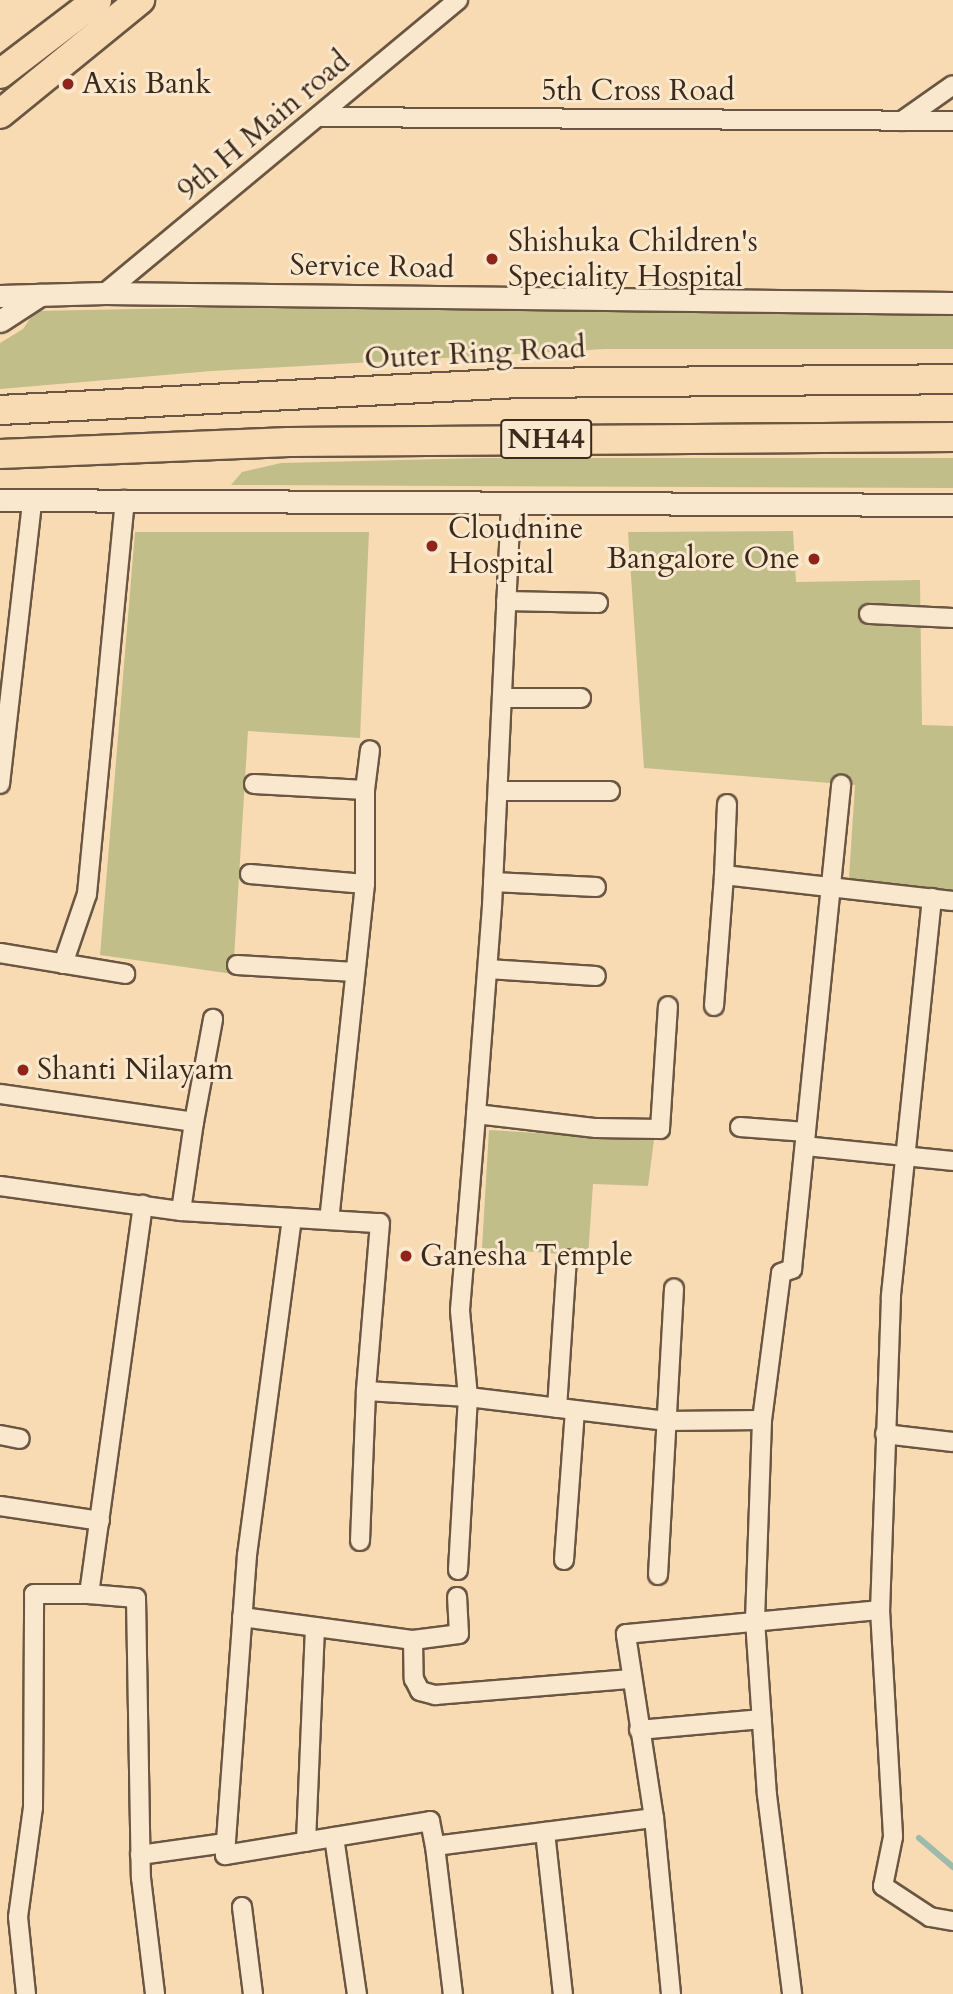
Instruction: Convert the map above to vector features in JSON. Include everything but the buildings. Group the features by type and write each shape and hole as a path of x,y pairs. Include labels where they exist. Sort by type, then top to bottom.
{"main road":[{"path":"0,74 97,0"},
{"path":"0,114 139,0"},
{"name":"Outer Ring Road","path":"0,411 519,383 953,379"},
{"name":"NH44","path":"0,454 265,443 953,437"}],"street":[{"name":"9th H Main road","path":"105,293 322,117 458,0"},
{"path":"902,121 953,85"},
{"name":"5th Cross Road","path":"322,117 953,121"},
{"name":"Service Road","path":"0,296 105,293 953,303"},
{"path":"0,321 40,295"},
{"path":"0,500 953,505"},
{"path":"63,964 87,894 125,500"},
{"path":"0,784 32,501"},
{"path":"458,1570 468,1398 460,1310 488,969 511,503"},
{"path":"506,601 598,603"},
{"path":"869,614 953,618"},
{"path":"502,698 581,698"},
{"path":"329,1220 365,884 365,790 370,750"},
{"path":"792,1994 767,1795 755,1620 762,1420 781,1273 792,1269 841,783"},
{"path":"254,784 365,790"},
{"path":"498,791 610,791"},
{"path":"714,1006 727,804"},
{"path":"250,874 365,884"},
{"path":"724,875 953,901"},
{"path":"493,882 596,887"},
{"path":"932,898 904,1153 885,1434 880,1610 893,1837 883,1886 930,1917 953,1922"},
{"path":"0,953 125,974"},
{"path":"237,965 355,972"},
{"path":"488,969 596,976"},
{"path":"476,1114 596,1128 660,1129 668,1006"},
{"path":"181,1211 213,1019"},
{"path":"0,1094 194,1122"},
{"path":"740,1127 953,1161"},
{"path":"0,1186 181,1211 380,1223 366,1391 359,1541"},
{"path":"89,1594 143,1205"},
{"path":"292,1218 242,1617 225,1856 430,1821 453,1994"},
{"path":"557,1408 567,1259"},
{"path":"658,1575 674,1288"},
{"path":"366,1391 468,1398 665,1421 762,1420"},
{"path":"564,1560 575,1410"},
{"path":"885,1434 953,1442"},
{"path":"0,1435 20,1439"},
{"path":"0,1506 100,1521"},
{"path":"26,1994 18,1917 33,1808 34,1594 89,1594 136,1598 140,1855 155,1994"},
{"path":"242,1617 413,1640 459,1634 457,1597"},
{"path":"671,1994 653,1818 626,1634 880,1610"},
{"path":"306,1842 315,1627"},
{"path":"413,1640 414,1679 420,1691 435,1695 631,1679"},
{"path":"639,1730 762,1719"},
{"path":"435,1846 653,1818"},
{"path":"545,1832 563,1994"},
{"path":"334,1837 357,1994"},
{"path":"140,1855 225,1843"},
{"path":"243,1907 253,1994"}],"shaded area":[{"path":"338,305 953,308 953,349 605,349 212,371 0,389 0,343 23,329 35,311"},
{"path":"483,458 953,458 953,488 231,485 242,472 281,463"},
{"path":"793,531 796,582 920,580 922,725 953,726 953,892 849,878 855,785 644,768 628,532"},
{"path":"135,532 369,532 360,738 248,731 233,974 100,955"},
{"path":"489,1130 654,1140 648,1186 593,1184 588,1256 482,1248"}],"waterway":[{"path":"919,1838 953,1867"}],"place":[{"name":"Axis Bank","path":"68,84"},
{"name":"Shishuka Children's Speciality Hospital","path":"492,259"},
{"name":"Cloudnine Hospital","path":"432,546"},
{"name":"Bangalore One","path":"814,559"},
{"name":"Shanti Nilayam","path":"23,1070"},
{"name":"Ganesha Temple","path":"406,1256"}]}
